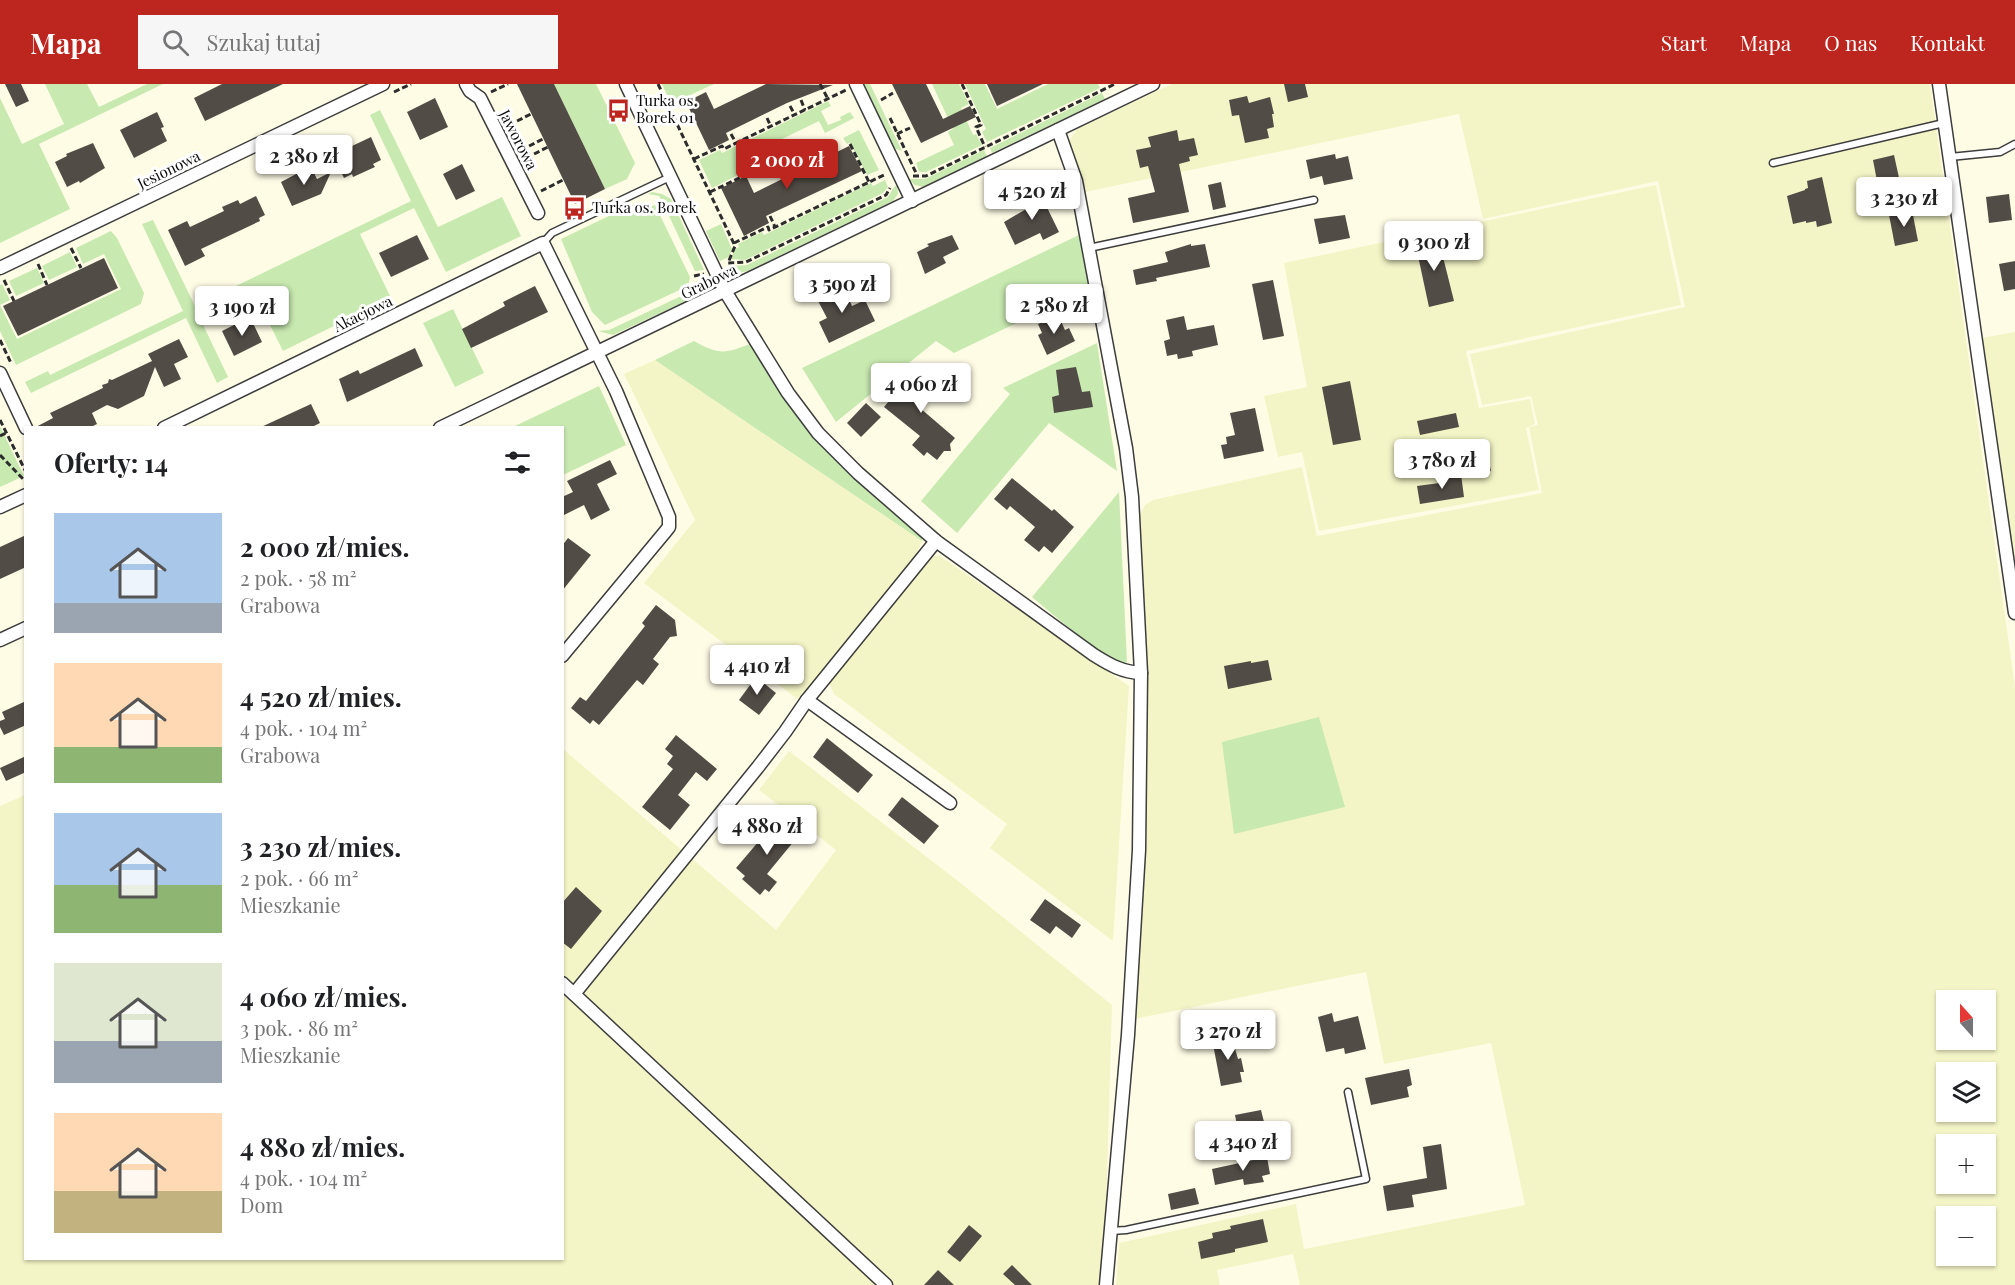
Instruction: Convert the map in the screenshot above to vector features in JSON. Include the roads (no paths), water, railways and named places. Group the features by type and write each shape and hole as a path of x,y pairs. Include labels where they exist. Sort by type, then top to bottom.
{"street":[{"name":"Jesionowa","path":"2,274 383,84"},
{"name":"Jaworowa","path":"466,84 470,91 480,98 538,213"},
{"path":"626,84 725,291 788,393 818,433 858,473 936,541 1094,655 1128,673 1141,673"},
{"name":"Grabowa","path":"444,426 1153,84"},
{"path":"1939,84 2015,613"},
{"path":"856,85 912,201"},
{"path":"1058,130 1076,181 1129,470 1141,673 1137,873 1128,1035 1106,1285"},
{"path":"543,243 616,391 667,511 669,523 665,532 564,654"},
{"name":"Akacjowa","path":"168,426 543,243"},
{"path":"0,373 25,426"},
{"path":"0,507 24,496"},
{"path":"574,994 772,750 807,700 936,541"},
{"path":"0,640 24,629"},
{"path":"807,700 950,803"},
{"path":"564,985 886,1285"}],"lane":[{"path":"1773,164 1944,123"},
{"path":"1949,157 2000,152 2015,144"},
{"path":"543,243 552,233 670,176"},
{"path":"1089,248 1314,200"},
{"path":"1111,1231 1126,1230 1366,1179 1348,1092"}],"place":[{"name":"Turka os. Borek 01","path":"618,110"},
{"name":"Turka os. Borek","path":"574,208"}]}
